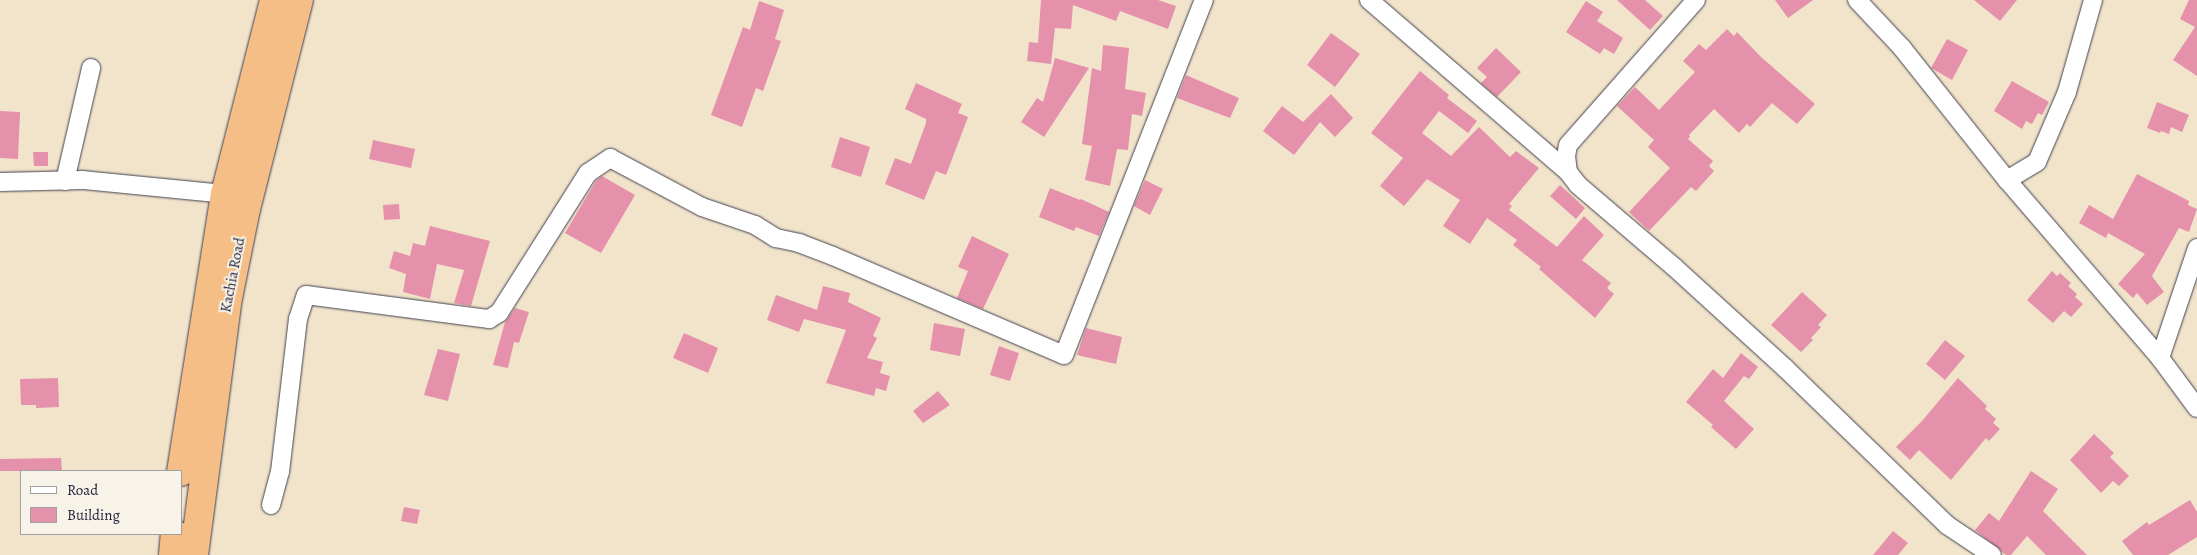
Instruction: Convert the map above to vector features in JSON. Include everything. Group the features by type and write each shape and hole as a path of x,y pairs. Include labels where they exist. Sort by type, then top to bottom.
{"highway":[{"name":"Kachia Road","path":"181,470 225,194 274,0"},
{"name":"Kachia Road","path":"194,555 228,298 246,209 299,0"},
{"path":"173,555 175,535"}],"street":[{"path":"271,505 280,472 298,319 306,295 489,319 499,313 588,173 610,158 702,208 755,225 776,238 799,243 833,256 1064,355 1204,0"},
{"path":"1369,0 1568,172 1578,185 1680,272 1785,368 1948,525 1992,555"},
{"path":"1568,172 1566,156 1568,145 1696,0"},
{"path":"1857,0 1902,48 2007,180 2160,358 2197,408"},
{"path":"2007,180 2037,162 2067,92 2093,0"},
{"path":"65,181 91,68"},
{"path":"0,182 84,180 225,194"},
{"path":"2160,358 2197,248"}],"building":[{"path":"1041,0 1158,0 1176,6 1168,29 1120,11 1116,21 1073,5 1071,29 1055,28 1051,64 1027,61 1029,42 1038,43"},
{"path":"1617,0 1645,0 1663,16 1650,30"},
{"path":"1775,0 1813,0 1788,18"},
{"path":"1974,0 2017,0 2000,21"},
{"path":"2189,0 2197,0 2197,76 2173,60 2195,27 2180,19"},
{"path":"759,1 784,10 775,39 781,41 763,91 756,88 742,127 711,115 743,27 750,30"},
{"path":"1586,1 1603,12 1597,21 1623,38 1614,54 1604,48 1600,54 1566,32"},
{"path":"1727,29 1734,36 1737,32 1761,57 1815,104 1797,124 1772,103 1750,127 1747,124 1739,133 1714,109 1689,135 1688,139 1713,161 1709,166 1714,171 1696,191 1691,187 1649,231 1629,212 1670,168 1648,147 1654,140 1617,106 1635,87 1659,110 1695,72 1683,61 1699,44 1706,50"},
{"path":"1331,33 1360,54 1335,87 1307,65"},
{"path":"1947,39 1968,50 1952,80 1931,68"},
{"path":"1103,45 1129,48 1125,89 1146,93 1142,116 1132,114 1128,150 1117,149 1110,186 1085,180 1092,146 1082,144 1092,68 1101,71"},
{"path":"1496,48 1521,72 1497,97 1481,83 1487,77 1477,68"},
{"path":"1055,58 1089,68 1044,137 1021,122 1037,98 1043,102"},
{"path":"1420,71 1449,95 1447,98 1477,121 1468,133 1439,111 1422,133 1451,156 1479,127 1510,157 1516,151 1539,168 1509,204 1512,206 1509,210 1557,247 1584,216 1604,235 1582,260 1611,283 1607,288 1614,294 1595,318 1539,269 1541,267 1513,245 1517,240 1487,218 1470,244 1443,226 1460,200 1427,179 1404,206 1380,186 1403,158 1371,133"},
{"path":"1186,75 1239,98 1230,118 1177,98"},
{"path":"2012,81 2049,102 2042,115 2038,113 2032,124 2026,121 2022,129 1994,111"},
{"path":"916,83 962,104 958,113 968,117 946,175 936,171 924,200 885,184 895,158 911,164 926,123 926,119 905,109"},
{"path":"1331,94 1353,118 1335,137 1320,122 1294,155 1263,131 1282,106 1303,122"},
{"path":"2157,102 2189,115 2182,132 2171,127 2169,134 2147,128"},
{"path":"0,111 20,112 18,159 0,158"},
{"path":"840,137 870,147 861,177 831,167"},
{"path":"373,140 415,149 411,168 369,159"},
{"path":"33,152 48,152 48,166 34,166"},
{"path":"2137,174 2189,201 2188,205 2197,209 2189,232 2179,228 2152,276 2164,292 2147,305 2137,293 2133,298 2118,284 2145,254 2108,233 2106,238 2079,223 2089,205 2113,219"},
{"path":"602,176 635,195 601,253 565,233 596,181"},
{"path":"1145,180 1163,189 1150,215 1134,206"},
{"path":"1560,185 1585,208 1576,219 1550,196"},
{"path":"1050,188 1109,212 1099,236 1076,227 1074,231 1039,217"},
{"path":"399,204 400,219 384,220 383,205"},
{"path":"430,226 490,241 471,306 454,303 464,270 437,264 430,299 403,292 406,274 389,268 394,251 410,256 413,243 425,246"},
{"path":"972,236 1009,254 983,309 957,298 968,271 958,267"},
{"path":"2052,271 2057,276 2060,273 2071,283 2068,286 2077,294 2075,297 2083,304 2071,317 2064,311 2053,323 2027,300"},
{"path":"823,286 850,293 848,302 881,318 873,336 877,338 867,358 883,362 880,373 890,376 886,391 876,388 874,396 826,383 846,330 804,319 799,332 767,320 776,295 817,310"},
{"path":"1802,292 1827,315 1818,325 1821,327 1811,338 1813,340 1801,352 1771,325"},
{"path":"515,308 529,312 519,343 514,342 508,368 493,365 505,322"},
{"path":"934,323 965,329 960,356 930,350"},
{"path":"1086,328 1122,337 1116,364 1077,355"},
{"path":"684,333 718,348 708,373 673,358"},
{"path":"1945,340 1965,356 1945,380 1926,364"},
{"path":"999,346 1019,353 1010,381 990,375"},
{"path":"438,349 460,354 448,401 424,395"},
{"path":"1741,353 1758,367 1749,379 1744,376 1724,401 1754,429 1736,449 1711,427 1713,425 1686,402 1713,369 1723,378"},
{"path":"58,378 59,407 36,408 36,405 21,405 20,379"},
{"path":"1958,378 1987,406 1985,409 1996,419 1993,423 2000,429 1989,441 1986,438 1951,480 1919,450 1910,460 1896,447 1922,421"},
{"path":"938,391 950,405 923,423 913,411"},
{"path":"2094,434 2114,453 2110,457 2129,476 2119,486 2113,481 2101,493 2070,460"},
{"path":"61,458 62,470 0,471 0,459"},
{"path":"2031,471 2058,489 2043,511 2087,555 2046,555 2027,536 2011,555 2006,555 1975,530 1989,513 1999,521"},
{"path":"2190,500 2197,512 2197,537 2168,555 2133,555 2122,541 2147,522 2149,525"},
{"path":"404,507 420,510 417,524 401,521"},
{"path":"1893,531 1908,543 1898,555 1873,555"}]}
